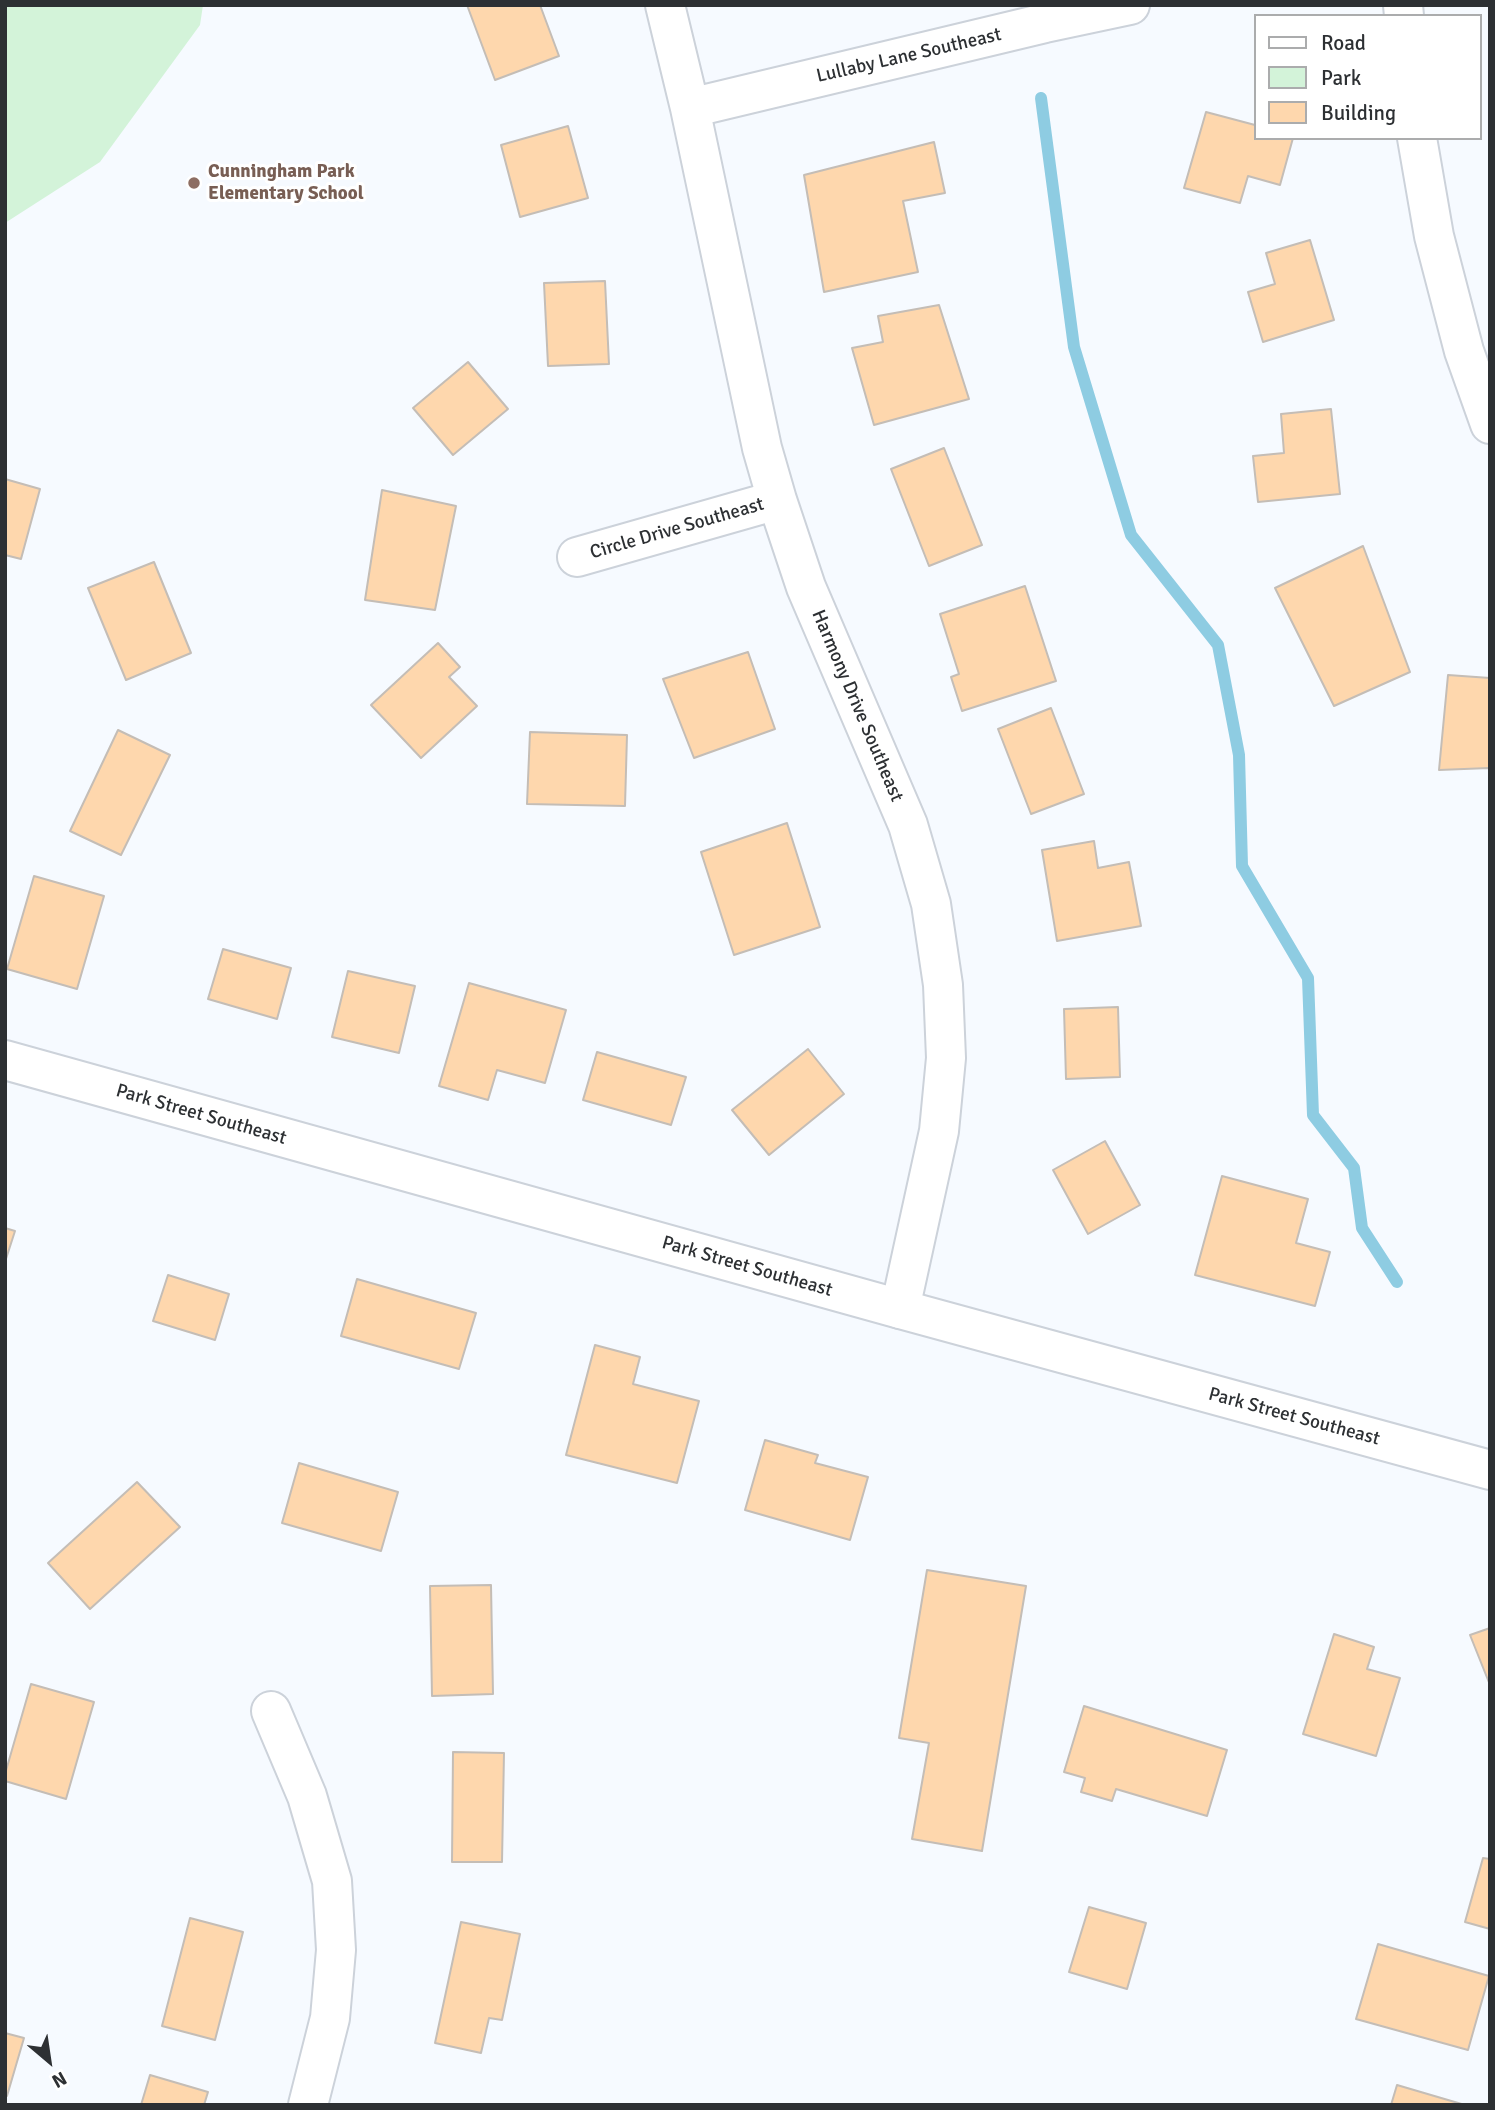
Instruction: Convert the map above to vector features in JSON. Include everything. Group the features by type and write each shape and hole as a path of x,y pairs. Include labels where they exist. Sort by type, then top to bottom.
{"street":[{"name":"Harmony Drive Southeast","path":"665,5 690,108 762,448 777,500 806,587 908,825 931,904 942,972 946,1058 939,1131 900,1309"},
{"name":"Lullaby Lane Southeast","path":"690,108 1129,5"},
{"path":"1417,140 1434,236 1464,351 1490,424"},
{"name":"Circle Drive Southeast","path":"577,557 777,500"},
{"name":"Park Street Southeast","path":"5,1060 1490,1470"},
{"path":"271,1711 307,1796 332,1881 336,1950 330,2018 308,2105"}],"green space":[{"path":"5,5 203,5 200,25 100,162 5,223"}],"building":[{"path":"467,5 540,5 559,56 495,80"},
{"path":"1206,112 1254,125 1254,140 1292,140 1280,185 1248,176 1240,203 1184,188"},
{"path":"568,126 588,198 520,217 501,145"},
{"path":"934,142 945,193 903,201 918,272 824,292 804,175"},
{"path":"1310,240 1334,320 1263,342 1248,292 1275,284 1266,253"},
{"path":"605,281 609,364 548,366 544,283"},
{"path":"939,305 969,399 874,425 852,348 883,342 878,316"},
{"path":"468,362 508,409 453,455 413,408"},
{"path":"1331,409 1340,494 1258,502 1253,456 1284,453 1281,414"},
{"path":"944,448 982,545 929,566 891,469"},
{"path":"5,479 40,489 21,559 5,555"},
{"path":"382,490 456,506 435,610 365,600"},
{"path":"1363,546 1410,672 1334,706 1275,588"},
{"path":"154,562 191,653 126,680 88,588"},
{"path":"1025,586 1056,681 962,711 951,677 959,674 940,614"},
{"path":"438,643 460,667 449,677 477,706 421,758 371,705"},
{"path":"748,652 775,729 694,758 663,679"},
{"path":"1448,675 1490,678 1490,819 1489,768 1439,770"},
{"path":"1051,708 1084,794 1031,814 998,729"},
{"path":"118,730 170,755 121,855 70,831"},
{"path":"530,732 627,735 625,806 527,804"},
{"path":"787,823 820,927 734,955 701,852"},
{"path":"1094,841 1098,868 1129,862 1141,926 1057,941 1042,850"},
{"path":"34,876 104,896 77,989 7,969"},
{"path":"223,949 291,968 277,1019 208,999"},
{"path":"348,971 415,986 399,1053 332,1037"},
{"path":"469,983 566,1010 545,1083 497,1070 488,1100 439,1086"},
{"path":"1118,1007 1120,1077 1066,1079 1064,1009"},
{"path":"808,1049 844,1094 769,1155 732,1110"},
{"path":"597,1052 686,1077 671,1125 583,1100"},
{"path":"1105,1141 1140,1205 1088,1234 1053,1170"},
{"path":"1222,1176 1308,1199 1296,1243 1330,1252 1315,1306 1195,1275"},
{"path":"5,1228 15,1231 5,1262"},
{"path":"168,1275 229,1294 215,1340 153,1321"},
{"path":"357,1279 476,1313 459,1369 341,1336"},
{"path":"595,1345 640,1357 633,1384 699,1401 677,1483 566,1455"},
{"path":"765,1440 818,1455 815,1463 868,1477 850,1540 745,1510"},
{"path":"299,1463 398,1492 381,1551 282,1523"},
{"path":"137,1482 180,1527 90,1609 48,1563"},
{"path":"927,1570 1026,1586 982,1851 912,1839 929,1743 899,1738"},
{"path":"491,1585 493,1694 432,1696 430,1586"},
{"path":"1490,1628 1490,1685 1470,1635"},
{"path":"1334,1634 1374,1647 1367,1669 1400,1678 1376,1756 1303,1734"},
{"path":"31,1684 94,1702 66,1799 5,1781"},
{"path":"1084,1706 1227,1750 1207,1816 1116,1789 1112,1801 1081,1792 1085,1778 1064,1772"},
{"path":"453,1752 504,1753 502,1862 452,1862"},
{"path":"1483,1858 1490,1859 1490,1929 1465,1922"},
{"path":"1089,1907 1146,1923 1127,1989 1069,1972"},
{"path":"190,1918 243,1932 215,2040 162,2026"},
{"path":"461,1922 520,1934 502,2020 489,2018 481,2053 435,2043"},
{"path":"1378,1944 1489,1976 1468,2050 1356,2019"},
{"path":"5,2033 24,2038 7,2096 5,2096"},
{"path":"150,2075 208,2092 204,2105 141,2105"},
{"path":"1397,2085 1465,2105 1391,2105"}],"waterway":[{"path":"1041,98 1074,347 1131,535 1218,645 1239,755 1242,866 1308,978 1313,1115 1354,1168 1362,1228 1397,1282"}],"place":[{"name":"Cunningham Park Elementary School","path":"194,183"}]}
